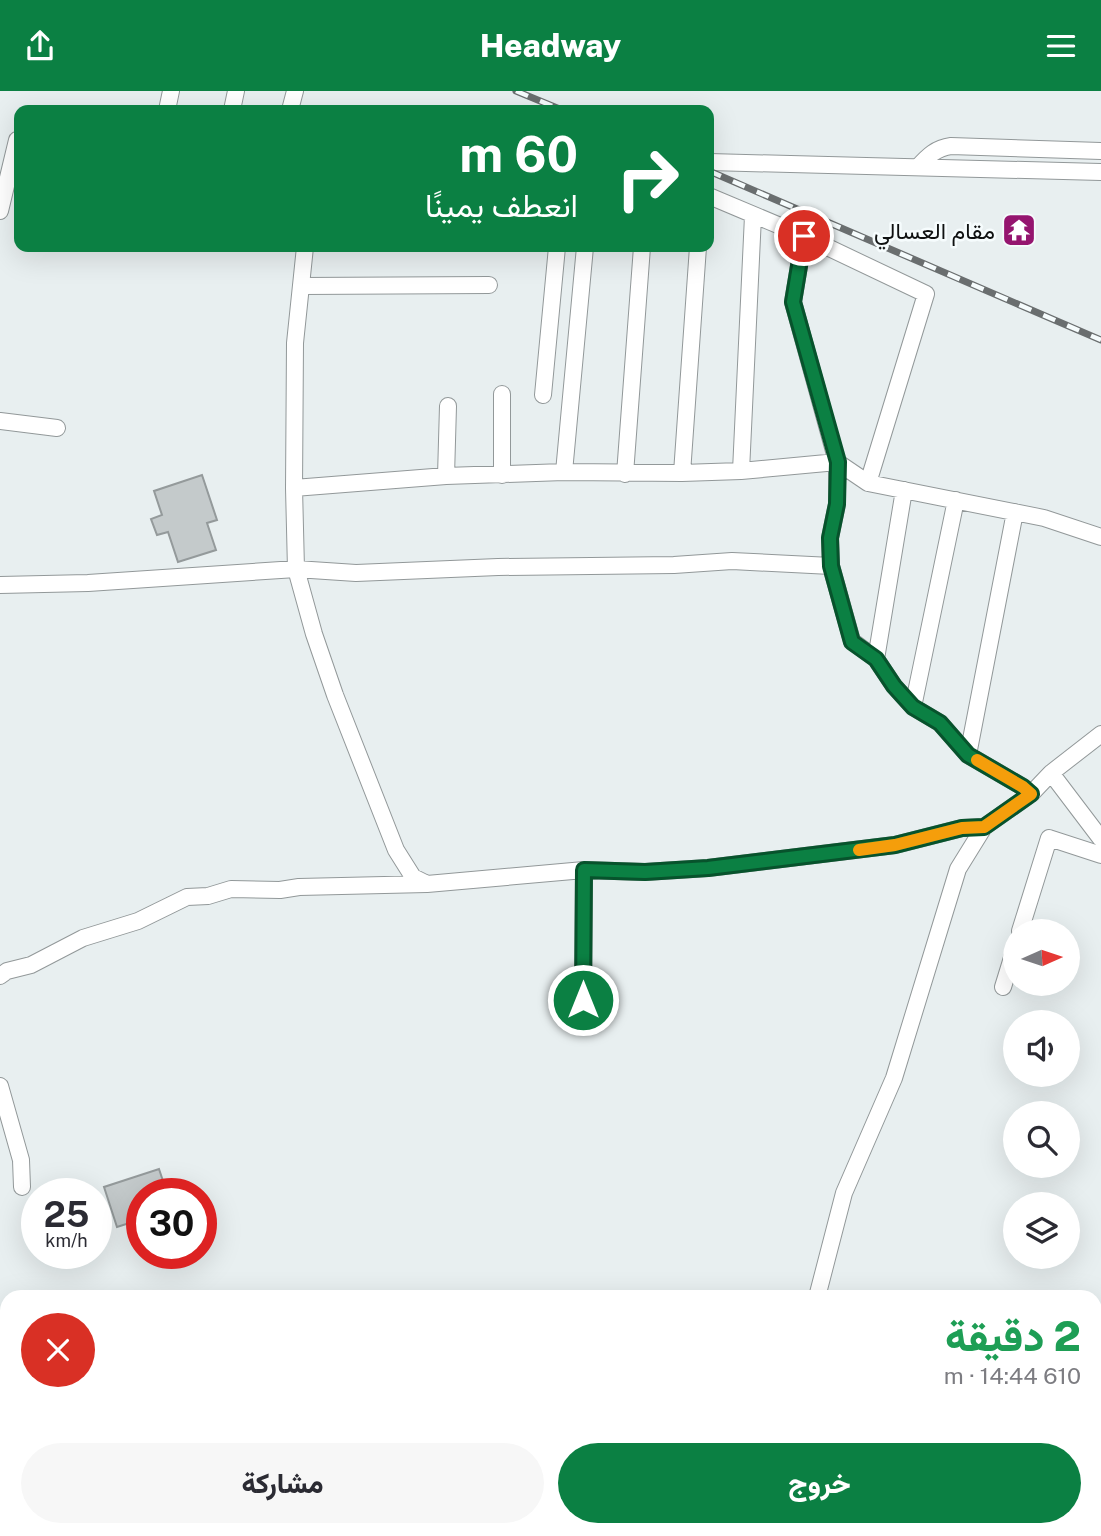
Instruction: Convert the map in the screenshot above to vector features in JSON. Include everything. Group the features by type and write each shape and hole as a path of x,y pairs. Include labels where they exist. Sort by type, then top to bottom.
{"street":[{"path":"918,167 931,153 951,146 1101,151"},
{"path":"0,211 14,156"},
{"path":"714,162 1101,172"},
{"path":"714,198 804,236 926,293 868,484"},
{"path":"741,471 753,216"},
{"path":"804,236 793,302 838,462 837,504 830,538 831,566 852,642 876,659 894,686 913,707 940,723 968,755 1031,794"},
{"path":"305,252 295,343 296,569 335,695 396,850 413,877 427,884"},
{"path":"543,395 557,252"},
{"path":"564,472 585,252"},
{"path":"625,474 642,252"},
{"path":"682,473 698,252"},
{"path":"302,286 489,285"},
{"path":"502,394 502,475"},
{"path":"446,476 448,406"},
{"path":"0,422 57,428"},
{"path":"294,488 446,476 741,471 838,462 868,484 1044,518 1101,537"},
{"path":"876,659 904,490"},
{"path":"913,707 956,500"},
{"path":"968,755 1015,512"},
{"path":"0,585 88,583 296,569 356,573 498,567 674,565 732,561 831,566"},
{"path":"819,1290 844,1193 894,1079 958,869 984,827 1031,794 1051,773 1101,734"},
{"path":"1051,773 1101,839"},
{"path":"0,975 31,965 83,938 138,921 187,897 208,896 231,889 279,890 299,887 427,884 584,870 645,872 708,868 895,845 962,828 984,827"},
{"path":"1024,919 1049,838 1101,855"},
{"path":"583,1000 584,870"},
{"path":"0,1086 21,1160 22,1178"}],"building":[{"path":"202,475 217,520 207,523 216,550 178,562 168,532 157,535 151,519 162,515 154,491"},
{"path":"159,1169 162,1178 132,1178"},
{"path":"126,1180 126,1224 117,1227 112,1212 112,1184"}],"railway":[{"path":"516,91 550,105"},
{"path":"714,173 1101,340"}],"slow traffic":[{"path":"859,850 895,845 962,828 984,827 1031,794 977,760"}],"place":[{"name":"مقام العسالي","path":"1019,230"}],"route":[{"path":"583,1000 584,870 645,872 708,868 895,845 962,828 984,827 1031,794 968,755 940,723 913,707 894,686 876,659 852,642 831,566 830,538 837,504 838,462 793,302 804,236"}]}
